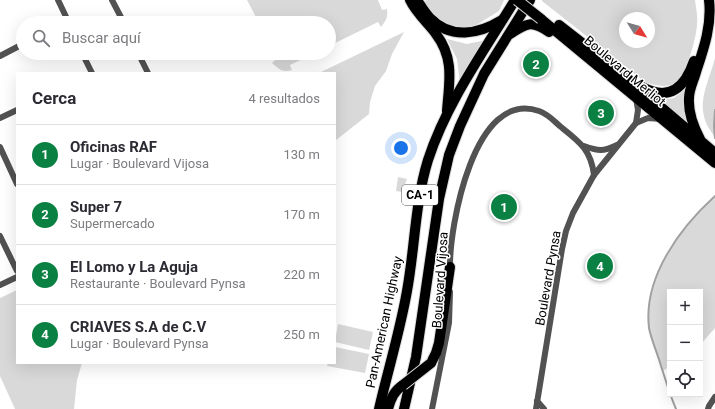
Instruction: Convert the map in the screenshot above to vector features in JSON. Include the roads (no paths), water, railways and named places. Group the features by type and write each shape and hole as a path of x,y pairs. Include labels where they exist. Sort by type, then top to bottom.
{"main road":[{"path":"410,0 413,7 439,31 450,65 446,116"},
{"path":"417,0 428,20"},
{"name":"Boulevard Merliot","path":"516,0 542,16 627,78 715,153"},
{"name":"Pan-American Highway","path":"379,409 407,292 421,188 428,159 446,116 462,86 516,0"},
{"name":"Boulevard Merliot","path":"529,0 542,16 715,163"},
{"name":"CA-1","path":"404,409 416,357 434,226 444,175 462,121 484,74 529,0"},
{"path":"627,78 654,93 670,91 682,84 691,69 703,29 703,0"},
{"path":"703,144 691,118 689,97 709,27 709,0"},
{"path":"439,31 462,33 474,32 486,28 504,18"},
{"path":"507,37 529,24 535,24 542,27 625,92 635,96"},
{"path":"388,409 395,390 431,363 436,354 439,343 450,266"}],"street":[{"path":"58,0 66,16"},
{"path":"112,0 120,16"},
{"path":"0,56 16,48"},
{"path":"86,60 92,72"},
{"path":"142,60 148,72"},
{"path":"635,96 638,110 636,123"},
{"path":"0,118 16,110"},
{"name":"Boulevard Vijosa","path":"432,409 442,365 449,323 450,266 459,196 478,145 487,131 499,118 505,114 518,110 538,110 546,114 584,146 593,166 594,175"},
{"path":"636,123 648,118 662,119"},
{"name":"Boulevard Pynsa","path":"536,409 566,231 573,212 594,175 636,123"},
{"name":"Boulevard Vijosa","path":"584,146 608,150 618,145"},
{"path":"0,146 15,175"},
{"path":"0,236 16,269"},
{"path":"0,285 16,277"},
{"path":"708,409 715,397"},
{"path":"537,401 544,409"}],"waterway":[{"path":"715,110 715,138"},
{"path":"676,409 649,328 649,309 652,290 658,272 677,238 715,196"}],"place":[{"name":"Super 7","path":"536,64"},
{"name":"El Lomo y La Aguja","path":"601,113"},
{"name":"Oficinas RAF","path":"504,207"},
{"name":"CRIAVES S.A de C.V","path":"600,266"}]}
